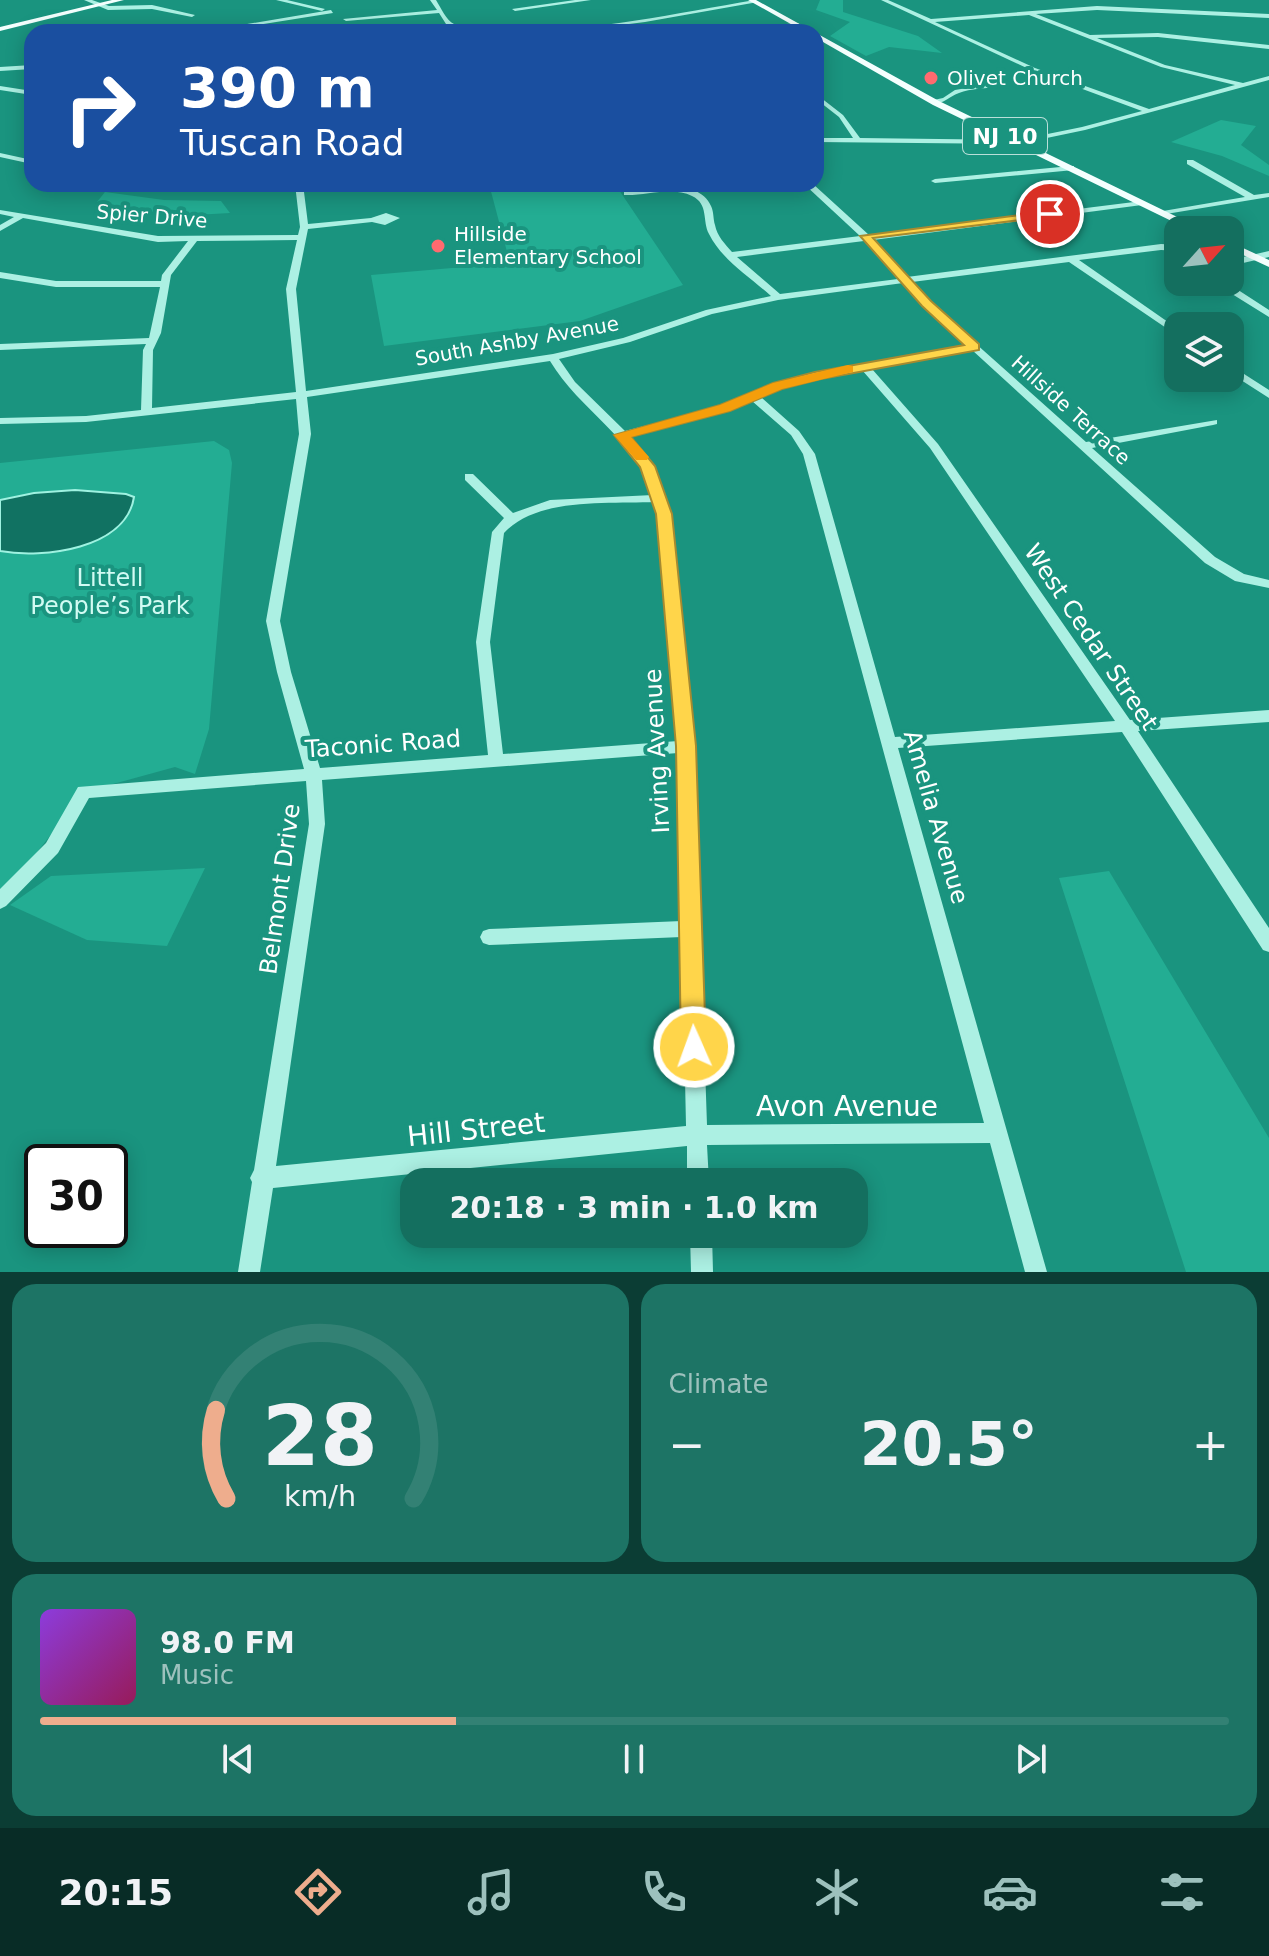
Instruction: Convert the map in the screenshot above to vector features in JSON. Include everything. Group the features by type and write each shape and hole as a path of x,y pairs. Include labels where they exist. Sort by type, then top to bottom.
{"main road":[{"path":"0,29 121,0"},
{"path":"753,1 796,24"},
{"name":"NJ 10","path":"824,40 932,101 1169,216"},
{"path":"1244,252 1269,264"}],"street":[{"path":"87,0 97,6 152,7 192,15"},
{"path":"279,0 331,12 352,24"},
{"path":"433,0 453,24"},
{"path":"510,0 520,18 516,24"},
{"path":"515,9 588,0"},
{"path":"884,0 933,20 1033,69 1147,110"},
{"path":"595,24 753,1"},
{"path":"933,20 1106,8 1269,16"},
{"path":"346,19 439,11"},
{"path":"254,24 331,12"},
{"path":"1026,12 1163,66 1243,85"},
{"path":"1089,38 1119,33 1187,35 1269,47"},
{"path":"1,71 24,68"},
{"path":"824,140 1018,142 1083,129 1269,78"},
{"path":"932,101 945,100 957,91 997,85"},
{"path":"0,88 24,92"},
{"path":"824,102 858,140"},
{"path":"824,105 829,105"},
{"path":"0,155 24,160"},
{"path":"1190,162 1252,197"},
{"path":"935,181 1071,168"},
{"name":"Belmont Drive","path":"249,1272 317,824 314,773 276,646 273,621 305,434 291,289 304,232 300,192"},
{"path":"627,193 636,192"},
{"path":"678,192 694,195 706,204 710,230 730,255 778,297"},
{"name":"Hillside Terrace","path":"817,192 865,236 974,347 1210,560 1240,578 1269,584"},
{"path":"1163,213 1269,195"},
{"path":"730,255 1142,203"},
{"name":"Spier Drive","path":"0,212 129,236 193,241 304,232 372,220"},
{"path":"0,228 23,215"},
{"path":"146,413 148,350 167,275 193,241"},
{"name":"South Ashby Avenue","path":"0,421 86,419 299,395 553,357 626,340 709,312 778,297 1164,249"},
{"path":"1244,261 1269,254"},
{"path":"1071,259 1164,323"},
{"path":"0,275 56,284 165,284"},
{"path":"1241,296 1269,314"},
{"path":"0,347 152,341"},
{"path":"621,435 725,408 778,386 864,366 974,347"},
{"name":"Irving Avenue","path":"553,357 562,375 647,466 660,498 686,746 698,1168"},
{"name":"West Cedar Street","path":"864,366 934,446 1125,724 1269,944"},
{"path":"1244,378 1269,395"},
{"name":"Amelia Avenue","path":"753,396 795,433 809,454 1036,1272"},
{"path":"1084,446 1213,422"},
{"path":"469,477 511,518"},
{"path":"496,759 483,642 498,532 511,518 550,504 660,498"},
{"path":"890,743 1269,716"},
{"name":"Taconic Road","path":"0,901 52,848 84,792 686,746"},
{"path":"489,937 689,929"},
{"name":"Avon Avenue","path":"697,1135 999,1133"},
{"name":"Hill Street","path":"261,1178 697,1135"},
{"path":"701,1248 702,1272"}],"green space":[{"path":"820,0 843,0 843,12 918,36 942,53 889,47 866,56 830,36 850,22 816,10"},
{"path":"1221,120 1256,126 1241,145 1269,165 1269,176 1222,156 1171,142"},
{"path":"105,192 164,200 221,201 230,213 177,216 97,202"},
{"path":"491,192 620,192 683,285 580,321 384,346 371,275 510,263"},
{"name":"Littell People’s Park","path":"214,441 229,450 232,463 209,729 195,774 175,767 84,792 0,900 0,463"},
{"path":"205,868 167,946 87,940 10,905 51,876"},
{"path":"1109,871 1269,1138 1269,1272 1186,1272 1059,878"}],"water":[{"path":"75,490 134,497 128,515 99,539 59,551 0,551 0,500 34,493"}],"slow traffic":[{"path":"641,457 621,435 725,408 778,386 848,369"}],"place":[{"name":"Olivet Church","path":"931,78"},
{"name":"Hillside Elementary School","path":"438,246"}],"route":[{"path":"694,1047 686,746 664,514 656,483 647,466 621,435 725,408 778,386 820,375 974,347 926,304 865,236 1050,214"}]}
